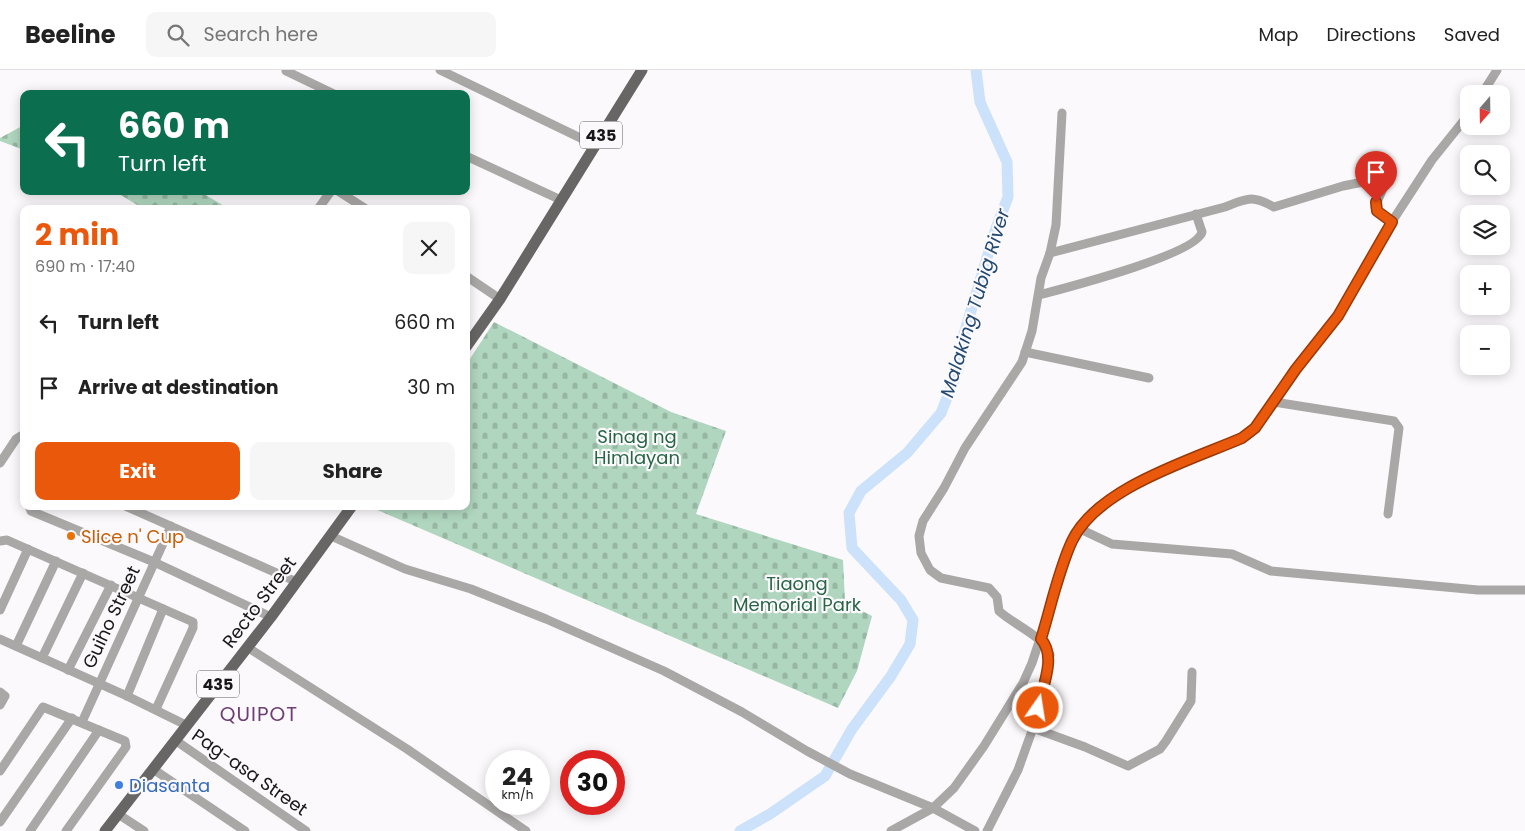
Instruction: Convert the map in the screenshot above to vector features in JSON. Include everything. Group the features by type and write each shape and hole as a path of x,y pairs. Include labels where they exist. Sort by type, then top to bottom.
{"main road":[{"name":"435","path":"470,341 500,299 642,70"},
{"name":"435","path":"331,536 349,510"},
{"name":"Recto Street","path":"105,831 271,617 331,536"}],"street":[{"path":"440,70 595,145"},
{"path":"1488,85 1497,70"},
{"path":"286,71 326,90"},
{"path":"987,831 1018,770 1033,728 1050,655 1047,646 1041,639 1015,624 998,611 997,597 989,588 941,578 930,570 921,553 919,536 923,521 944,488 965,448 1022,362 1032,331 1041,278 1050,253 1056,225 1062,113"},
{"path":"891,831 933,808 954,788 984,746 1022,683 1041,639 1068,554 1080,529 1098,507 1129,487 1242,438 1255,428 1338,316 1392,222 1432,160 1460,125"},
{"path":"470,158 561,200"},
{"path":"1050,253 1251,198 1259,199 1274,208 1343,186 1383,178 1386,181 1375,207 1377,211 1392,222"},
{"path":"344,195 360,205"},
{"path":"1039,295 1141,265 1196,241 1202,232 1196,214"},
{"path":"470,279 500,299"},
{"path":"1025,352 1150,378"},
{"path":"1274,402 1353,413 1394,421 1398,424 1388,514"},
{"path":"0,463 16,438 20,436"},
{"path":"31,510 154,562 271,617"},
{"path":"134,510 296,582"},
{"name":"Guiho Street","path":"82,722 98,683 171,526"},
{"path":"1080,529 1112,544 1232,554 1270,571 1478,590 1525,590"},
{"path":"331,536 405,569 471,590 546,619 664,671 742,712 850,774 933,808 970,830"},
{"path":"0,541 7,540 193,622 193,628 156,709"},
{"path":"0,610 28,549"},
{"path":"16,646 56,561"},
{"path":"42,658 83,573"},
{"path":"68,670 111,585"},
{"path":"127,696 163,609"},
{"path":"0,639 156,709 186,725"},
{"path":"247,647 407,748 526,831"},
{"path":"1033,728 1085,747 1128,766 1160,749 1166,741 1191,701 1192,672"},
{"path":"0,692 4,696 0,705"},
{"path":"0,771 44,707 126,741 126,747 66,831"},
{"path":"0,822 72,718"},
{"path":"30,831 99,730"},
{"name":"Pag-asa Street","path":"175,740 306,831"},
{"path":"153,770 245,831"},
{"path":"118,814 144,831"}],"green space":[{"path":"20,127 20,148 0,141 0,138"},
{"path":"121,195 206,195 222,205 137,205"},
{"path":"494,322 671,412 726,431 696,514 843,560 845,602 872,616 857,671 838,708 377,510 470,510 470,359"}],"waterway":[{"name":"Malaking Tubig River","path":"740,831 770,814 825,776 852,729 891,676 910,644 913,620 901,600 852,548 849,513 861,491 907,453 941,413 958,370 964,334 995,231 1008,197 1007,162 980,102 976,70"}],"place":[{"name":"Slice n' Cup","path":"71,536"},
{"name":"Diasanta","path":"119,785"}],"district":[{"name":"QUIPOT","path":"259,714"}],"route":[{"path":"1038,708 1050,655 1047,646 1041,639 1073,540 1088,517 1098,507 1129,487 1242,438 1255,428 1296,369 1338,316 1392,222 1377,211 1375,207 1376,202"}],"park label":[{"name":"Sinag ng Himlayan","path":"637,446"},
{"name":"Tiaong Memorial Park","path":"797,593"}]}
